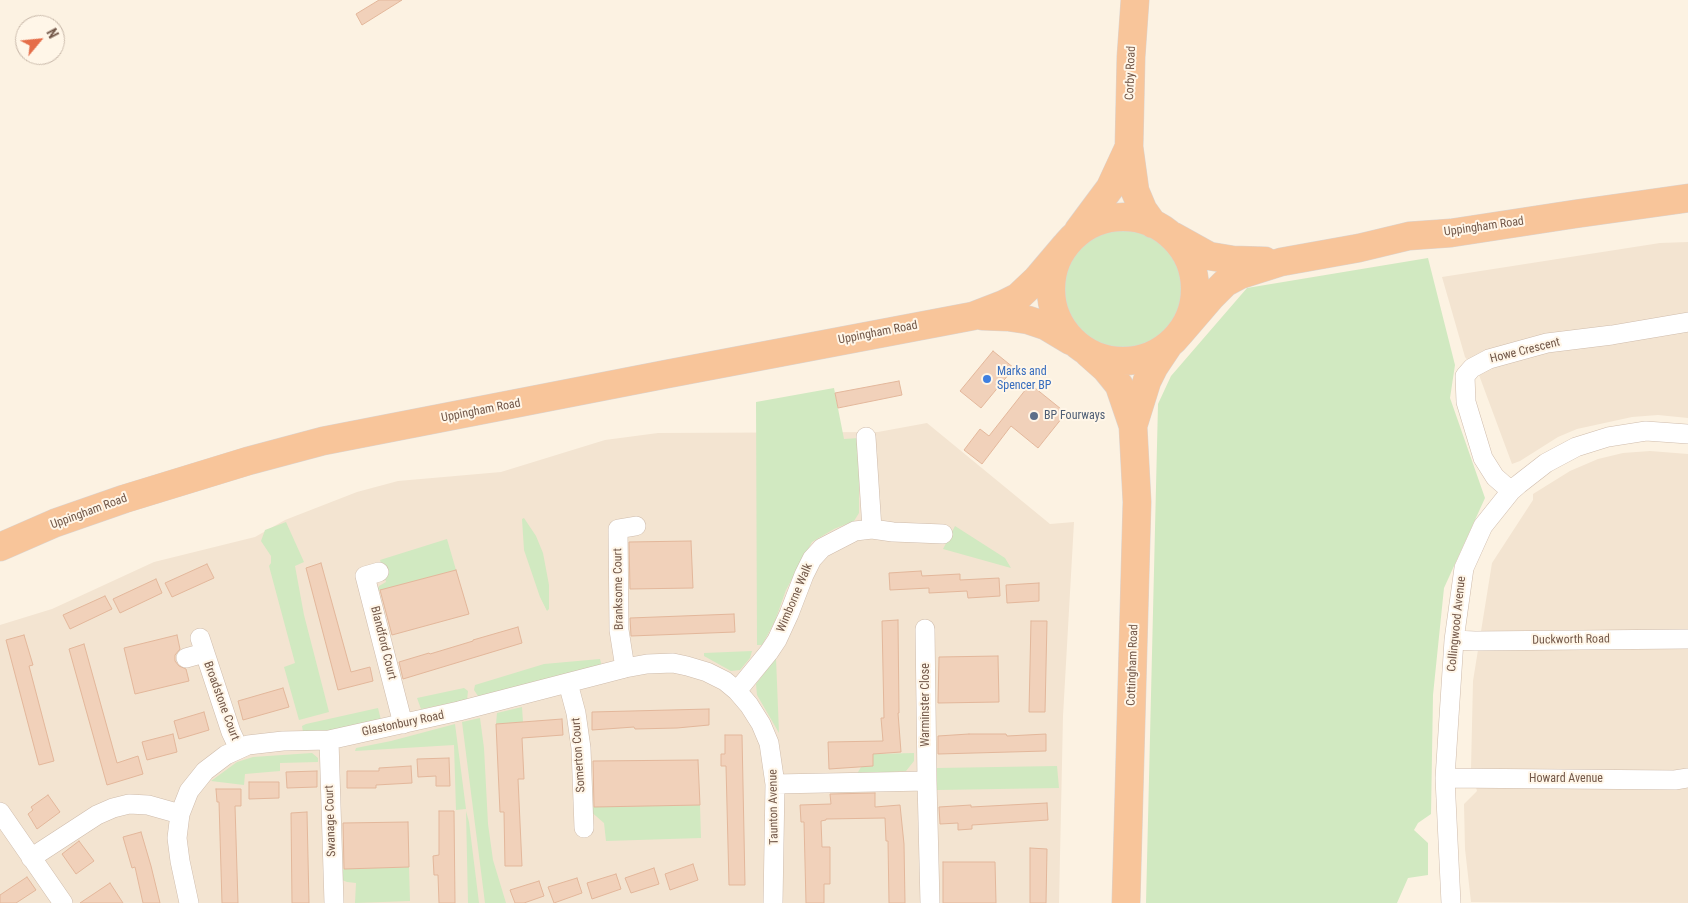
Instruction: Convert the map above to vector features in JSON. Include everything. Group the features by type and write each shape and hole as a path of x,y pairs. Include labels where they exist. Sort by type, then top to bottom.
{"highway":[{"name":"Corby Road","path":"1135,0 1131,57 1129,147 1135,191 1143,210 1159,227"},
{"name":"Corby Road","path":"1070,240 1110,188 1129,147"},
{"name":"Uppingham Road","path":"1174,339 1226,283 1240,275 1281,262 1359,248 1409,236 1451,233 1688,198"},
{"path":"1113,218 1134,218 1159,227 1181,247 1192,268 1195,290 1191,313 1174,339 1150,356 1129,361 1108,360 1084,350 1063,330 1054,310 1050,288 1054,266 1070,240 1093,223 1113,218"},
{"name":"Uppingham Road","path":"1159,227 1210,256 1233,260 1281,262"},
{"name":"Uppingham Road","path":"0,547 55,523 133,496 248,461 323,441 972,316 1004,304 1024,292 1070,240"},
{"name":"Uppingham Road","path":"972,316 1008,317 1028,320 1052,329 1084,350"},
{"name":"Cottingham Road","path":"1133,426 1147,381 1154,367 1174,339"},
{"name":"Cottingham Road","path":"1084,350 1106,368 1119,385 1133,426 1137,502 1126,903"}],"street":[{"name":"Howe Crescent","path":"1511,491 1494,477 1483,458 1466,402 1465,376 1472,368 1489,359 1547,343 1612,335 1688,322"},
{"name":"Collingwood Avenue","path":"1451,903 1445,778 1454,640 1464,568 1483,526 1511,491 1546,463 1576,447 1608,437 1646,431 1688,434"},
{"path":"866,437 872,529"},
{"name":"Branksome Court","path":"625,668 618,630 618,529 636,526"},
{"name":"Wimborne Walk","path":"737,691 777,640 804,575 812,559 822,548 855,531 872,529 893,532 943,534"},
{"name":"Blandford Court","path":"379,572 365,576 404,724"},
{"name":"Warminster Close","path":"925,629 926,781 930,903"},
{"name":"Duckworth Road","path":"1454,640 1688,639"},
{"name":"Broadstone Court","path":"186,658 202,646 238,749"},
{"name":"Glastonbury Road","path":"189,903 177,838 180,814 189,791 205,771 226,755 248,745 282,741 329,740 459,711 625,668 663,664 687,666 719,678 737,691"},
{"name":"Somerton Court","path":"568,682 576,713 581,748 584,828"},
{"name":"Taunton Avenue","path":"737,691 761,724 769,743 775,784 775,883 773,903"},
{"name":"Swanage Court","path":"329,740 334,903"},
{"name":"Howard Avenue","path":"1445,778 1675,780 1688,778"},
{"path":"775,784 926,781"},
{"path":"32,858 96,815 113,808 129,804 148,805 180,814"},
{"path":"0,812 63,903"}],"shaded area":[{"path":"1688,242 1688,418 1658,415 1632,417 1577,429 1558,437 1512,464 1479,375 1465,357 1442,277 1660,243"},
{"path":"927,423 1050,524 1074,522 1063,716 1059,903 0,903 0,625 52,609 154,562 255,537 285,520 357,492 398,481 501,472 605,440 658,433 878,432"},
{"path":"1650,451 1688,454 1688,903 1471,902 1465,849 1464,804 1477,791 1471,769 1473,681 1492,563 1533,500 1533,494 1570,471 1598,459 1623,453"}],"green space":[{"path":"1123,227 1147,232 1167,245 1180,265 1185,289 1180,313 1167,333 1147,346 1123,351 1099,346 1079,333 1066,313 1061,289 1066,265 1079,245 1099,232"},
{"path":"1428,258 1455,365 1450,398 1485,498 1444,588 1433,695 1431,814 1418,823 1414,830 1428,843 1428,875 1408,878 1397,903 1146,903 1158,404 1171,376 1247,288"},
{"path":"834,388 844,439 859,438 859,513 854,521 834,529 812,542 786,590 775,621 767,636 762,645 757,645 756,402"},
{"path":"524,518 536,536 543,553 549,585 549,609 547,611 540,597 524,550 522,519"},
{"path":"286,522 304,562 295,566 304,615 329,712 299,720 284,667 295,663 269,566 271,556 261,541 265,530"},
{"path":"955,526 1005,558 1011,568 943,549"},
{"path":"447,539 456,570 377,591 379,586 386,582 380,560"},
{"path":"752,651 750,658 740,670 731,671 704,656 704,653"},
{"path":"776,658 779,733 757,695 756,684"},
{"path":"600,659 602,667 540,680 483,696 478,696 474,690 475,685 544,664"},
{"path":"464,688 468,691 467,700 421,709 417,698"},
{"path":"522,707 523,722 496,724 497,713"},
{"path":"378,708 381,720 324,732 303,732 302,726 306,724"},
{"path":"480,718 484,748 488,824 493,860 506,903 485,903 462,722"},
{"path":"455,724 466,809 456,810 454,745 355,751 356,748"},
{"path":"312,753 318,758 318,762 280,763 280,771 245,774 244,785 211,781 237,762 253,757"},
{"path":"914,753 914,761 906,771 857,774 861,767 873,766 873,754"},
{"path":"1057,766 1059,788 937,790 937,768"},
{"path":"700,805 701,838 606,841 604,823 589,810 592,807"},
{"path":"466,811 469,822 479,903 468,903"},
{"path":"409,867 410,901 355,903 356,883 342,880 343,869"}],"building":[{"path":"379,0 402,0 362,25 356,14"},
{"name":"Marks and Spencer BP","path":"993,351 1014,368 981,408 960,391"},
{"path":"899,381 902,395 838,408 835,393"},
{"name":"BP Fourways","path":"1030,384 1066,413 1038,448 1011,426 982,464 964,450 980,429 989,436"},
{"path":"691,541 693,588 630,589 629,542"},
{"path":"321,563 351,672 370,667 373,681 338,690 306,568"},
{"path":"207,564 214,578 172,597 165,583"},
{"path":"456,570 469,614 392,635 380,590"},
{"path":"921,571 922,576 960,574 960,580 999,578 1000,596 968,598 967,591 929,593 929,588 890,590 889,573"},
{"path":"156,579 162,593 120,613 113,599"},
{"path":"1039,583 1039,601 1007,603 1006,585"},
{"path":"105,596 112,609 70,629 63,615"},
{"path":"734,614 735,632 631,636 630,618"},
{"path":"898,620 898,713 901,752 873,754 873,766 829,769 828,742 883,741 881,718 884,718 882,621"},
{"path":"1031,621 1047,621 1045,712 1029,712"},
{"path":"518,627 522,643 403,679 399,662"},
{"path":"24,635 33,665 29,666 54,761 39,765 6,640"},
{"path":"177,635 180,649 175,655 175,661 179,666 186,669 189,681 135,694 124,648"},
{"path":"84,644 117,763 138,756 143,774 107,785 69,649"},
{"path":"998,656 999,702 938,703 939,657"},
{"path":"283,688 289,707 243,720 238,701"},
{"path":"709,709 709,725 677,728 635,729 634,727 592,730 592,712"},
{"path":"204,712 209,730 179,739 174,721"},
{"path":"562,719 563,735 522,738 524,779 518,779 522,866 505,866 504,812 500,812 496,724"},
{"path":"173,734 177,752 147,760 142,742"},
{"path":"1006,734 1007,736 1046,734 1046,751 938,754 938,736"},
{"path":"725,735 742,735 745,885 729,885 726,766 721,766 721,754 725,754"},
{"path":"449,758 450,786 436,786 436,776 418,777 417,759"},
{"path":"698,760 700,805 594,807 593,761"},
{"path":"411,766 412,783 376,785 376,788 347,788 347,771 379,771 379,768"},
{"path":"317,771 317,787 287,788 286,772"},
{"path":"249,782 279,782 279,798 249,799"},
{"path":"216,789 241,789 241,806 235,806 238,903 222,903 219,802 217,802"},
{"path":"875,793 875,807 900,805 904,844 905,903 889,903 888,841 886,841 885,818 826,819 821,821 822,847 830,847 830,884 824,884 824,903 806,903 804,822 801,822 800,805 831,804 830,794"},
{"path":"48,795 60,812 37,829 28,814 33,810 31,807"},
{"path":"1047,803 1048,820 972,825 972,829 958,830 958,823 940,824 939,807"},
{"path":"439,811 454,811 455,903 439,903 438,875 434,875 433,856 439,855"},
{"path":"307,812 309,903 292,903 291,813"},
{"path":"408,822 409,867 344,869 343,823"},
{"path":"141,832 160,903 143,903 135,867 132,868 123,837"},
{"path":"79,841 94,861 76,874 62,854"},
{"path":"1030,848 1047,849 1046,903 1030,903"},
{"path":"943,862 995,862 996,903 943,903"},
{"path":"693,864 698,880 670,890 665,874"},
{"path":"654,868 659,884 631,893 625,878"},
{"path":"616,874 621,889 592,899 587,883"},
{"path":"27,877 36,890 16,903 0,903 0,895"},
{"path":"577,878 582,893 554,903 548,887"},
{"path":"539,881 544,896 524,903 515,903 510,890"},
{"path":"110,883 123,903 80,903"}],"place":[{"name":"Marks and Spencer BP","path":"987,379"},
{"name":"BP Fourways","path":"1034,416"}]}
